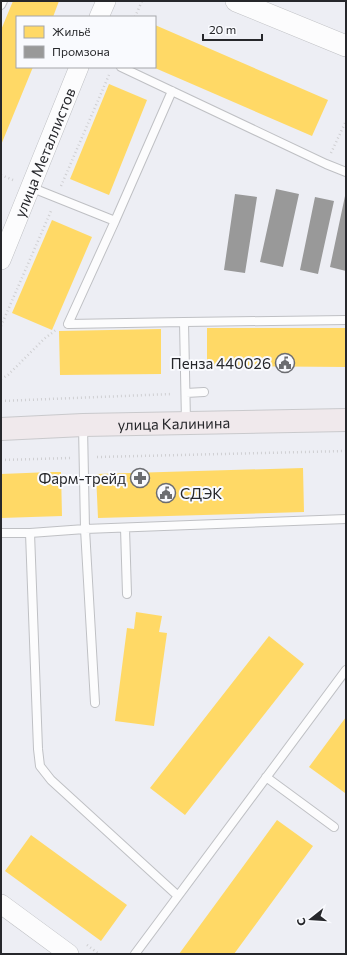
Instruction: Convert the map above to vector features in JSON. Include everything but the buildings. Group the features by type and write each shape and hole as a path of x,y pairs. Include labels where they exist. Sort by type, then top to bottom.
{"main road":[{"path":"236,1 346,46"},
{"name":"улица Калинина","path":"1,429 83,425 346,420"}],"street":[{"path":"99,16 106,1"},
{"name":"улица Металлистов","path":"1,260 79,68"},
{"path":"1,904 69,954"}],"lane":[{"path":"1,5 3,1"},
{"path":"123,68 326,164 346,172"},
{"path":"172,91 68,324 346,320"},
{"path":"30,187 115,220"},
{"path":"184,322 186,423"},
{"path":"186,393 204,392"},
{"path":"83,425 84,529 95,702"},
{"path":"1,533 346,519"},
{"path":"125,528 127,594"},
{"path":"30,533 38,749 40,766 51,780 178,896"},
{"path":"135,954 346,670"},
{"path":"266,777 334,827"}],"path":[{"path":"135,16 142,1"},
{"path":"1,326 111,71"},
{"path":"326,164 346,121"},
{"path":"1,379 8,375 50,333 68,324"},
{"path":"1,401 186,393"},
{"path":"1,460 346,450"}],"place":[{"name":"Пенза 440026","path":"285,363"},
{"name":"Фарм-трейд","path":"140,478"},
{"name":"СДЭК","path":"166,493"}]}
